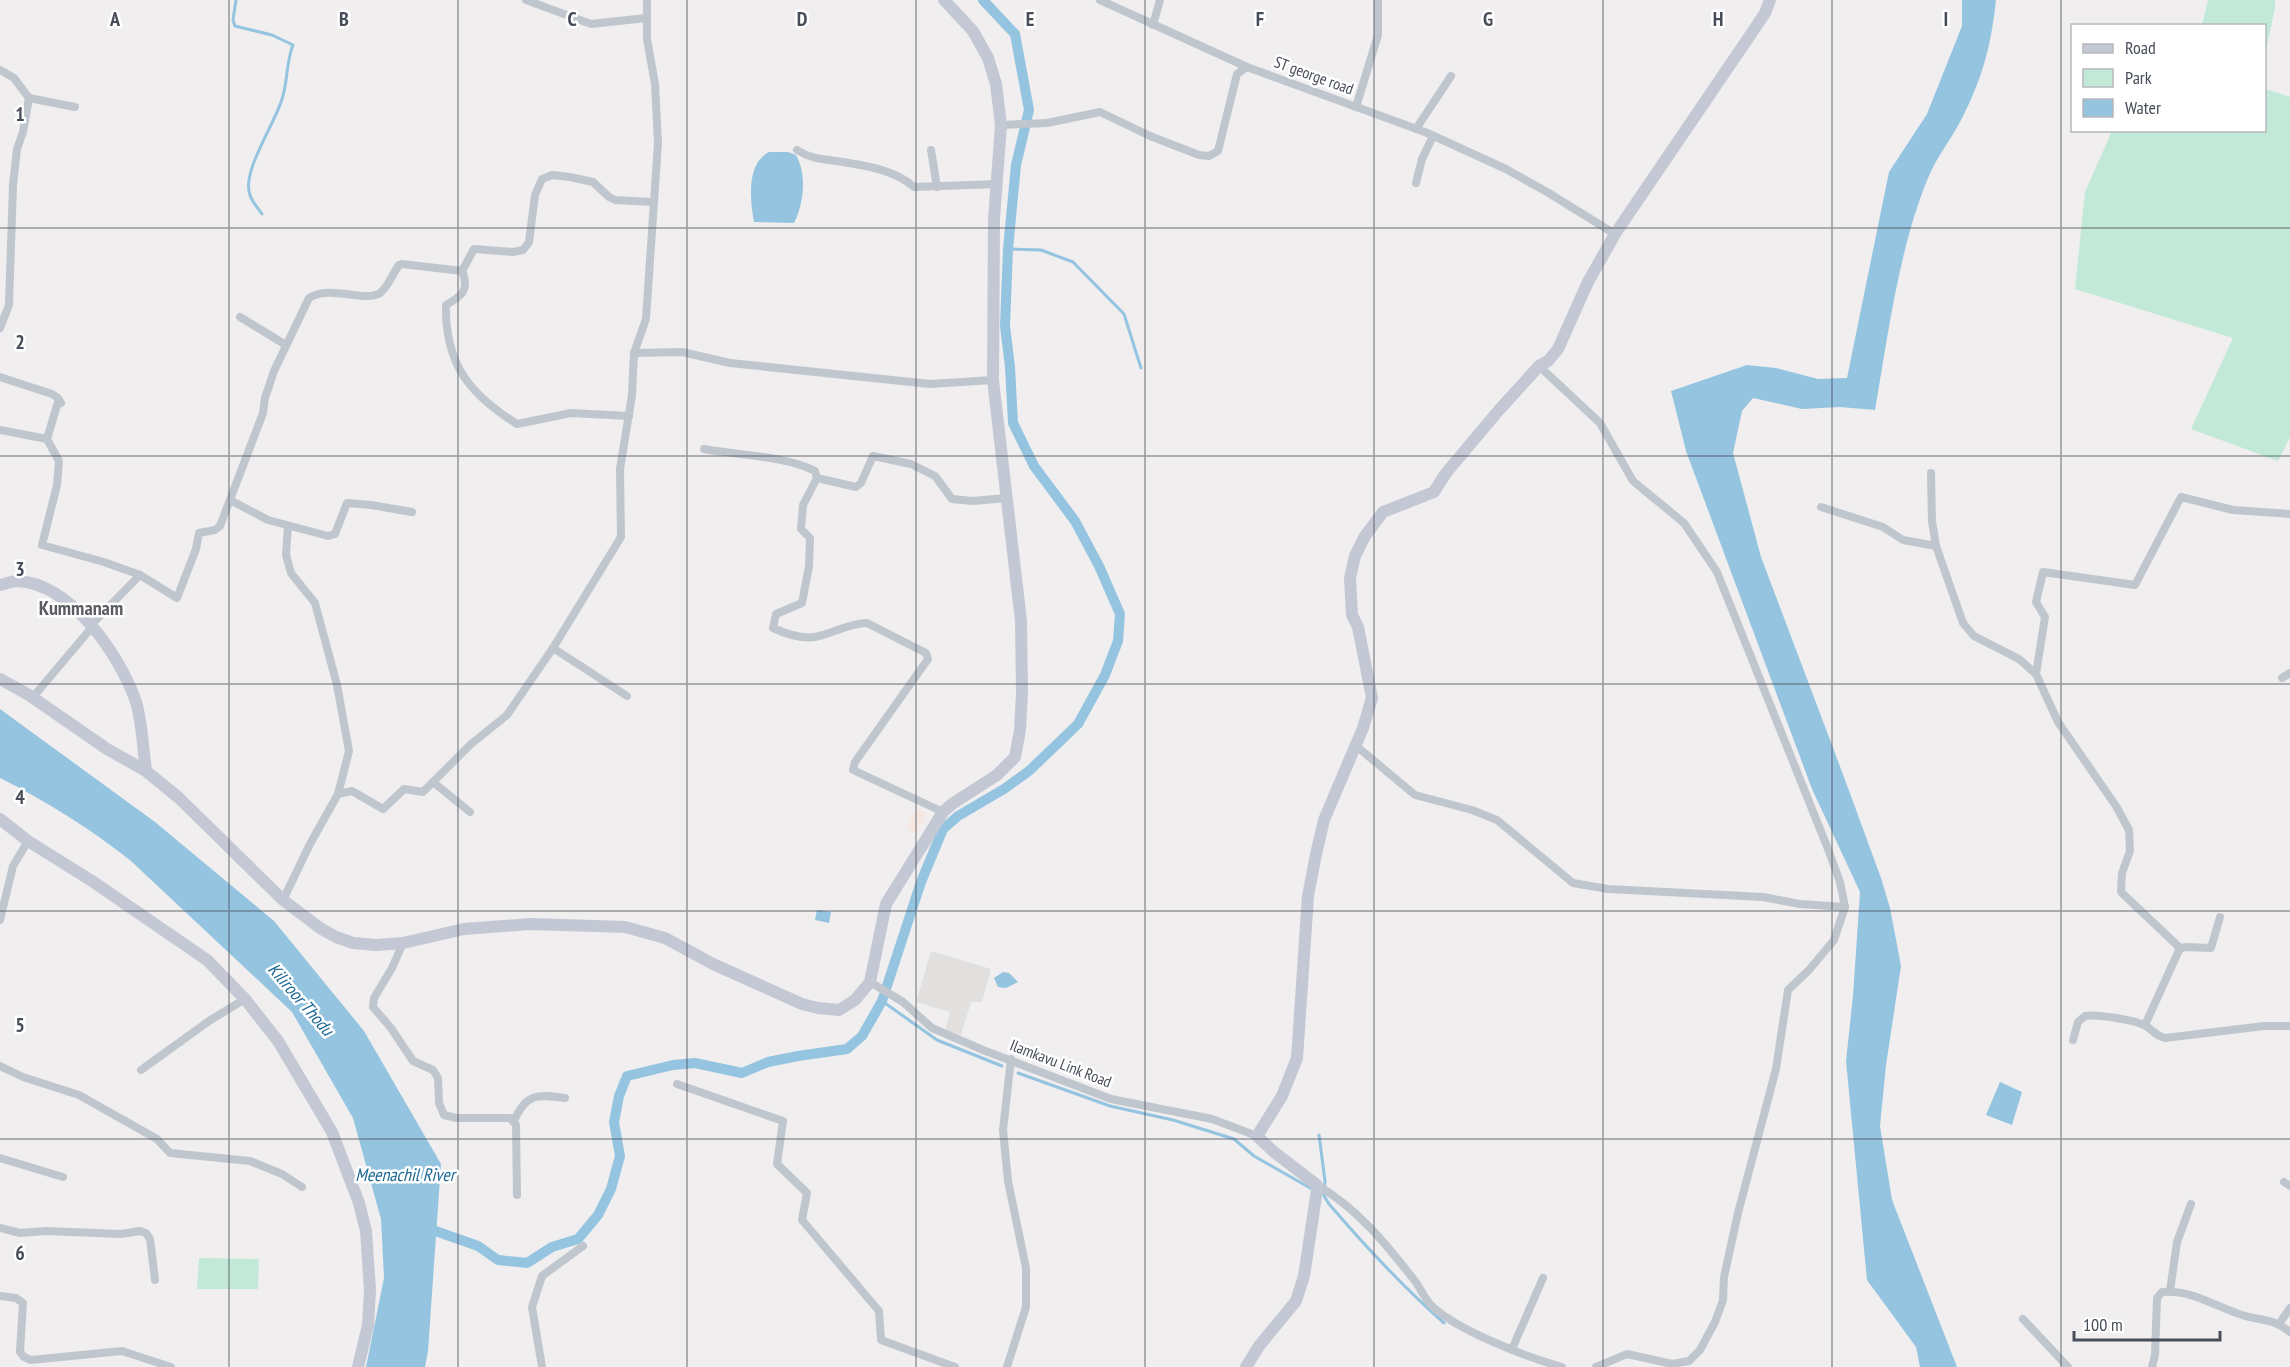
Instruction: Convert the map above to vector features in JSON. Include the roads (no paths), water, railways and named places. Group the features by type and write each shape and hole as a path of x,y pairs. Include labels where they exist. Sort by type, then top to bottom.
{"main road":[{"path":"0,679 146,771 179,798 284,900 336,938 353,943 376,945 404,943 481,927 530,924 625,927 665,938 713,964 802,1004 839,1010 847,1006 874,985 886,904 943,812 997,775 1015,757 1020,730 1021,621 993,380 993,240 1006,125 988,58 974,31 944,0"},
{"path":"1246,1367 1259,1346 1296,1301 1306,1264 1319,1190 1257,1136 1282,1096 1297,1058 1308,896 1324,820 1363,728 1372,698 1358,627 1352,615 1350,578 1354,556 1365,536 1383,512 1434,492 1446,473 1539,366 1548,361 1558,349 1588,282 1615,234 1759,22 1770,0"},
{"path":"0,585 17,581 59,595 93,625 135,700 146,771"},
{"path":"0,819 28,841 92,880 207,960 245,999 278,1041 332,1132 359,1203 366,1231 370,1290 368,1325 358,1367"}],"street":[{"path":"526,0 591,24 646,18"},
{"path":"338,794 352,791 383,808 404,789 423,792 470,746 507,715 553,648 621,537 620,469 629,416 634,353 646,319 658,134 655,84 646,18 647,0"},
{"path":"1100,0 1247,67"},
{"path":"1154,25 1160,0"},
{"path":"1356,107 1378,35 1378,0"},
{"name":"ST george road","path":"1006,125 1047,123 1100,112 1150,136 1199,155 1209,156 1218,151 1237,74 1247,67 1416,129 1506,169 1615,234"},
{"path":"0,70 14,78 29,98 75,107"},
{"path":"1416,129 1451,76"},
{"path":"0,328 9,305 13,185 17,149 23,132 29,98"},
{"path":"1416,183 1422,159 1433,136"},
{"path":"797,150 806,156 820,160 870,167 902,177 914,187 998,184"},
{"path":"930,150 937,187"},
{"path":"462,271 474,249 513,252 523,250 529,242 535,195 542,179 552,175 593,182 615,200 653,202"},
{"path":"0,377 20,385 36,388 58,398 61,403 58,402 47,439 59,461 57,485 42,545 104,562 140,575 177,598 196,549 199,533 215,530 220,526 263,413 265,398 274,371 305,304 314,295 327,292 374,295 383,290 399,265 402,264 462,271"},
{"path":"462,271 466,287 459,298 446,305 450,351 462,376 491,408 516,424 571,413 629,416"},
{"path":"240,317 286,345"},
{"path":"634,353 682,352 730,363 930,384 993,380"},
{"path":"1539,366 1600,423 1634,481 1684,523 1717,572 1824,838 1840,882 1845,907 1834,940 1788,990 1776,1069 1738,1213 1724,1277 1723,1300 1715,1322 1700,1350 1689,1361 1672,1365 1627,1354 1596,1367"},
{"path":"0,430 47,439"},
{"path":"704,449 772,458 798,464 814,471 817,478 803,506 801,529 810,538 802,603 776,614 773,628 790,635 814,637 857,623 867,623 926,653 928,659 855,762 854,770 943,812"},
{"path":"817,478 856,487 861,483 873,456 911,464 935,476 952,499 973,501 1006,498"},
{"path":"1931,473 1932,521 1936,546 1963,623 1974,636 2019,659 2036,674 2058,722 2116,806 2129,830 2130,851 2122,873 2121,892 2180,948 2211,948 2220,917"},
{"path":"2036,674 2045,617 2036,602 2043,572 2135,585 2181,497 2233,510 2290,514"},
{"path":"230,500 268,520 320,535 335,534 347,503 412,512"},
{"path":"1821,507 1882,527 1903,540 1936,546"},
{"path":"284,900 310,844 338,794 349,751 339,696 315,603 291,573 286,555 288,526"},
{"path":"33,698 93,625 140,575"},
{"path":"553,648 627,696"},
{"path":"1355,744 1415,795 1472,810 1497,820 1573,884 1608,889 1763,897 1800,904 1845,907"},
{"path":"433,782 470,812"},
{"path":"0,920 13,866 28,841"},
{"path":"404,943 374,999 373,1007 391,1028 413,1061 433,1070 438,1078 439,1103 444,1115 456,1118 510,1118 514,1121 516,1125 517,1195"},
{"path":"2145,1025 2180,948"},
{"name":"Ilamkavu Link Road","path":"874,985 903,1002 932,1028 983,1050 1111,1099 1212,1119 1257,1136"},
{"path":"141,1070 209,1021 245,999"},
{"path":"2073,1040 2078,1022 2085,1016 2096,1014 2145,1025 2156,1036 2165,1038 2264,1026 2290,1026"},
{"path":"1007,1367 1026,1308 1026,1268 1008,1181 1003,1130 1011,1059"},
{"path":"0,1066 23,1077 79,1095 157,1139 170,1153 250,1161 282,1174 302,1187"},
{"path":"677,1084 783,1121 777,1164 807,1193 802,1220 879,1311 881,1340 955,1367"},
{"path":"514,1121 520,1108 531,1098 545,1095 565,1098"},
{"path":"0,1158 63,1177"},
{"path":"1319,1190 1357,1214 1383,1241 1431,1304 1451,1318 1512,1349 1539,1361 1562,1367"},
{"path":"2170,1292 2178,1242 2191,1204"},
{"path":"0,1228 20,1233 68,1231 146,1233 150,1239 155,1280"},
{"path":"542,1367 532,1307 542,1276 583,1246"},
{"path":"1512,1349 1543,1278"},
{"path":"2152,1367 2155,1355 2157,1298 2162,1293 2170,1292 2200,1297 2244,1316 2269,1319 2290,1332"},
{"path":"0,1296 16,1298 23,1303 20,1352 31,1360 122,1351 171,1367"},
{"path":"2279,1324 2290,1308"},
{"path":"2023,1318 2068,1367"}],"water":[{"path":"1962,0 1996,0 1988,48 1968,107 1931,171 1909,233 1895,292 1875,410 1840,407 1802,409 1753,398 1742,411 1733,453 1761,557 1844,777 1890,908 1901,966 1886,1065 1880,1126 1892,1200 1957,1367 1920,1367 1916,1347 1867,1280 1846,1061 1860,892 1812,789 1686,451 1671,391 1747,365 1776,368 1818,379 1847,378 1889,172 1927,114 1962,26"},
{"path":"769,152 788,152 796,155 802,171 802,198 794,223 754,222 751,183 756,165"},
{"name":"Meenachil River","path":"0,709 155,822 274,921 364,1031 441,1164 425,1367 366,1367 384,1278 381,1219 353,1118 292,1012 131,861 68,816 0,778"},
{"path":"817,910 831,912 829,923 815,920"},
{"path":"1003,972 1009,973 1018,982 1006,988 998,987 994,978"},
{"path":"2000,1082 2022,1092 2012,1125 1986,1115"}],"waterway":[{"path":"236,0 233,20 235,26 272,35 293,45 282,99 250,174 250,195 262,214"},
{"path":"424,1227 478,1246 498,1260 527,1263 552,1247 578,1239 598,1215 611,1189 620,1156 614,1122 619,1096 627,1076 673,1065 695,1063 742,1073 768,1062 847,1049 862,1036 882,1001 921,882 943,829 958,816 1004,789 1029,771 1078,724 1105,675 1118,641 1120,614 1099,566 1075,521 1034,466 1013,423 1005,326 1008,249 1016,165 1029,110 1015,34 983,0"},
{"path":"1008,249 1041,250 1073,262 1124,314 1141,368"},
{"path":"882,1001 937,1040 1002,1066"},
{"path":"1018,1073 1110,1106 1173,1120 1234,1139 1254,1156 1312,1189"},
{"path":"1319,1135 1325,1181 1324,1196 1329,1204 1384,1265 1444,1323"}],"district":[{"name":"Kummanam","path":"81,608"}],"water label":[{"name":"Kiliroor Thodu","path":"301,999"}]}
